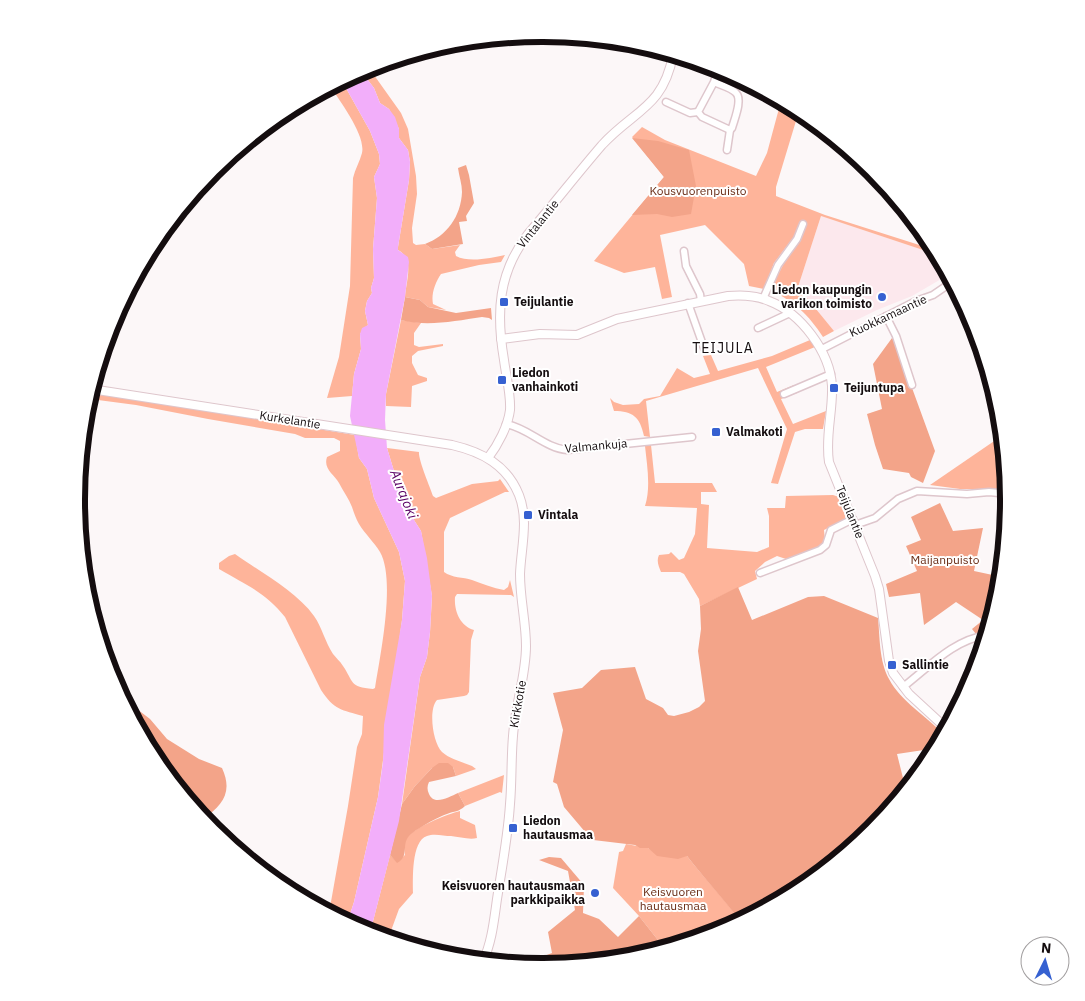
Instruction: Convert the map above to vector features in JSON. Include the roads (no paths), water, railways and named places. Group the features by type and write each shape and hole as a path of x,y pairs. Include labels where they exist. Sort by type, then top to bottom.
{"street":[{"name":"Vintalantie","path":"488,458 494,450 506,424 510,410 500,308 505,276 514,254 528,234 600,147 656,98 667,78 672,61"},
{"path":"698,112 716,76"},
{"path":"714,82 738,95 727,150"},
{"path":"666,102 690,113 698,112"},
{"path":"698,112 702,117 730,130"},
{"path":"764,296 778,265 797,239 804,224"},
{"path":"684,251 686,266 702,301"},
{"name":"Kuokkamaantie","path":"822,349 916,301 933,295 946,286"},
{"name":"Teijulantie","path":"502,339 540,334 577,335 617,319 702,301 743,296 764,296 790,313 822,349 831,374 832,393 827,438 829,462 879,589 889,661 903,687 942,724"},
{"path":"688,304 704,348"},
{"path":"758,328 790,313"},
{"path":"886,316 898,342 912,385"},
{"path":"784,394 831,374"},
{"name":"Kurkelantie","path":"98,390 452,445 471,450 488,458"},
{"name":"Valmankuja","path":"506,424 520,428 557,448 567,450 692,436"},
{"name":"Kirkkotie","path":"485,955 492,928 508,825 513,737 526,662 520,586 524,522 522,504 516,489 506,474 488,458"},
{"path":"760,573 820,550 826,545 831,530 854,522 875,518 898,499 917,490 967,494 1000,493"},
{"path":"903,687 952,649 980,637"}],"place":[{"name":"Liedon kaupungin varikon toimisto","path":"882,297"},
{"name":"Teijulantie","path":"504,302"},
{"name":"Liedon vanhainkoti","path":"502,380"},
{"name":"Teijuntupa","path":"834,388"},
{"name":"Valmakoti","path":"716,432"},
{"name":"Vintala","path":"528,515"},
{"name":"Sallintie","path":"892,665"},
{"name":"Liedon hautausmaa","path":"513,828"},
{"name":"Keisvuoren hautausmaan parkkipaikka","path":"595,893"}],"district":[{"name":"TEIJULA","path":"723,348"}],"park label":[{"name":"Kousvuorenpuisto","path":"698,191"},
{"name":"Maijanpuisto","path":"945,560"},
{"name":"Keisvuoren hautausmaa","path":"673,899"}],"water label":[{"name":"Aurajoki","path":"404,494"}]}
